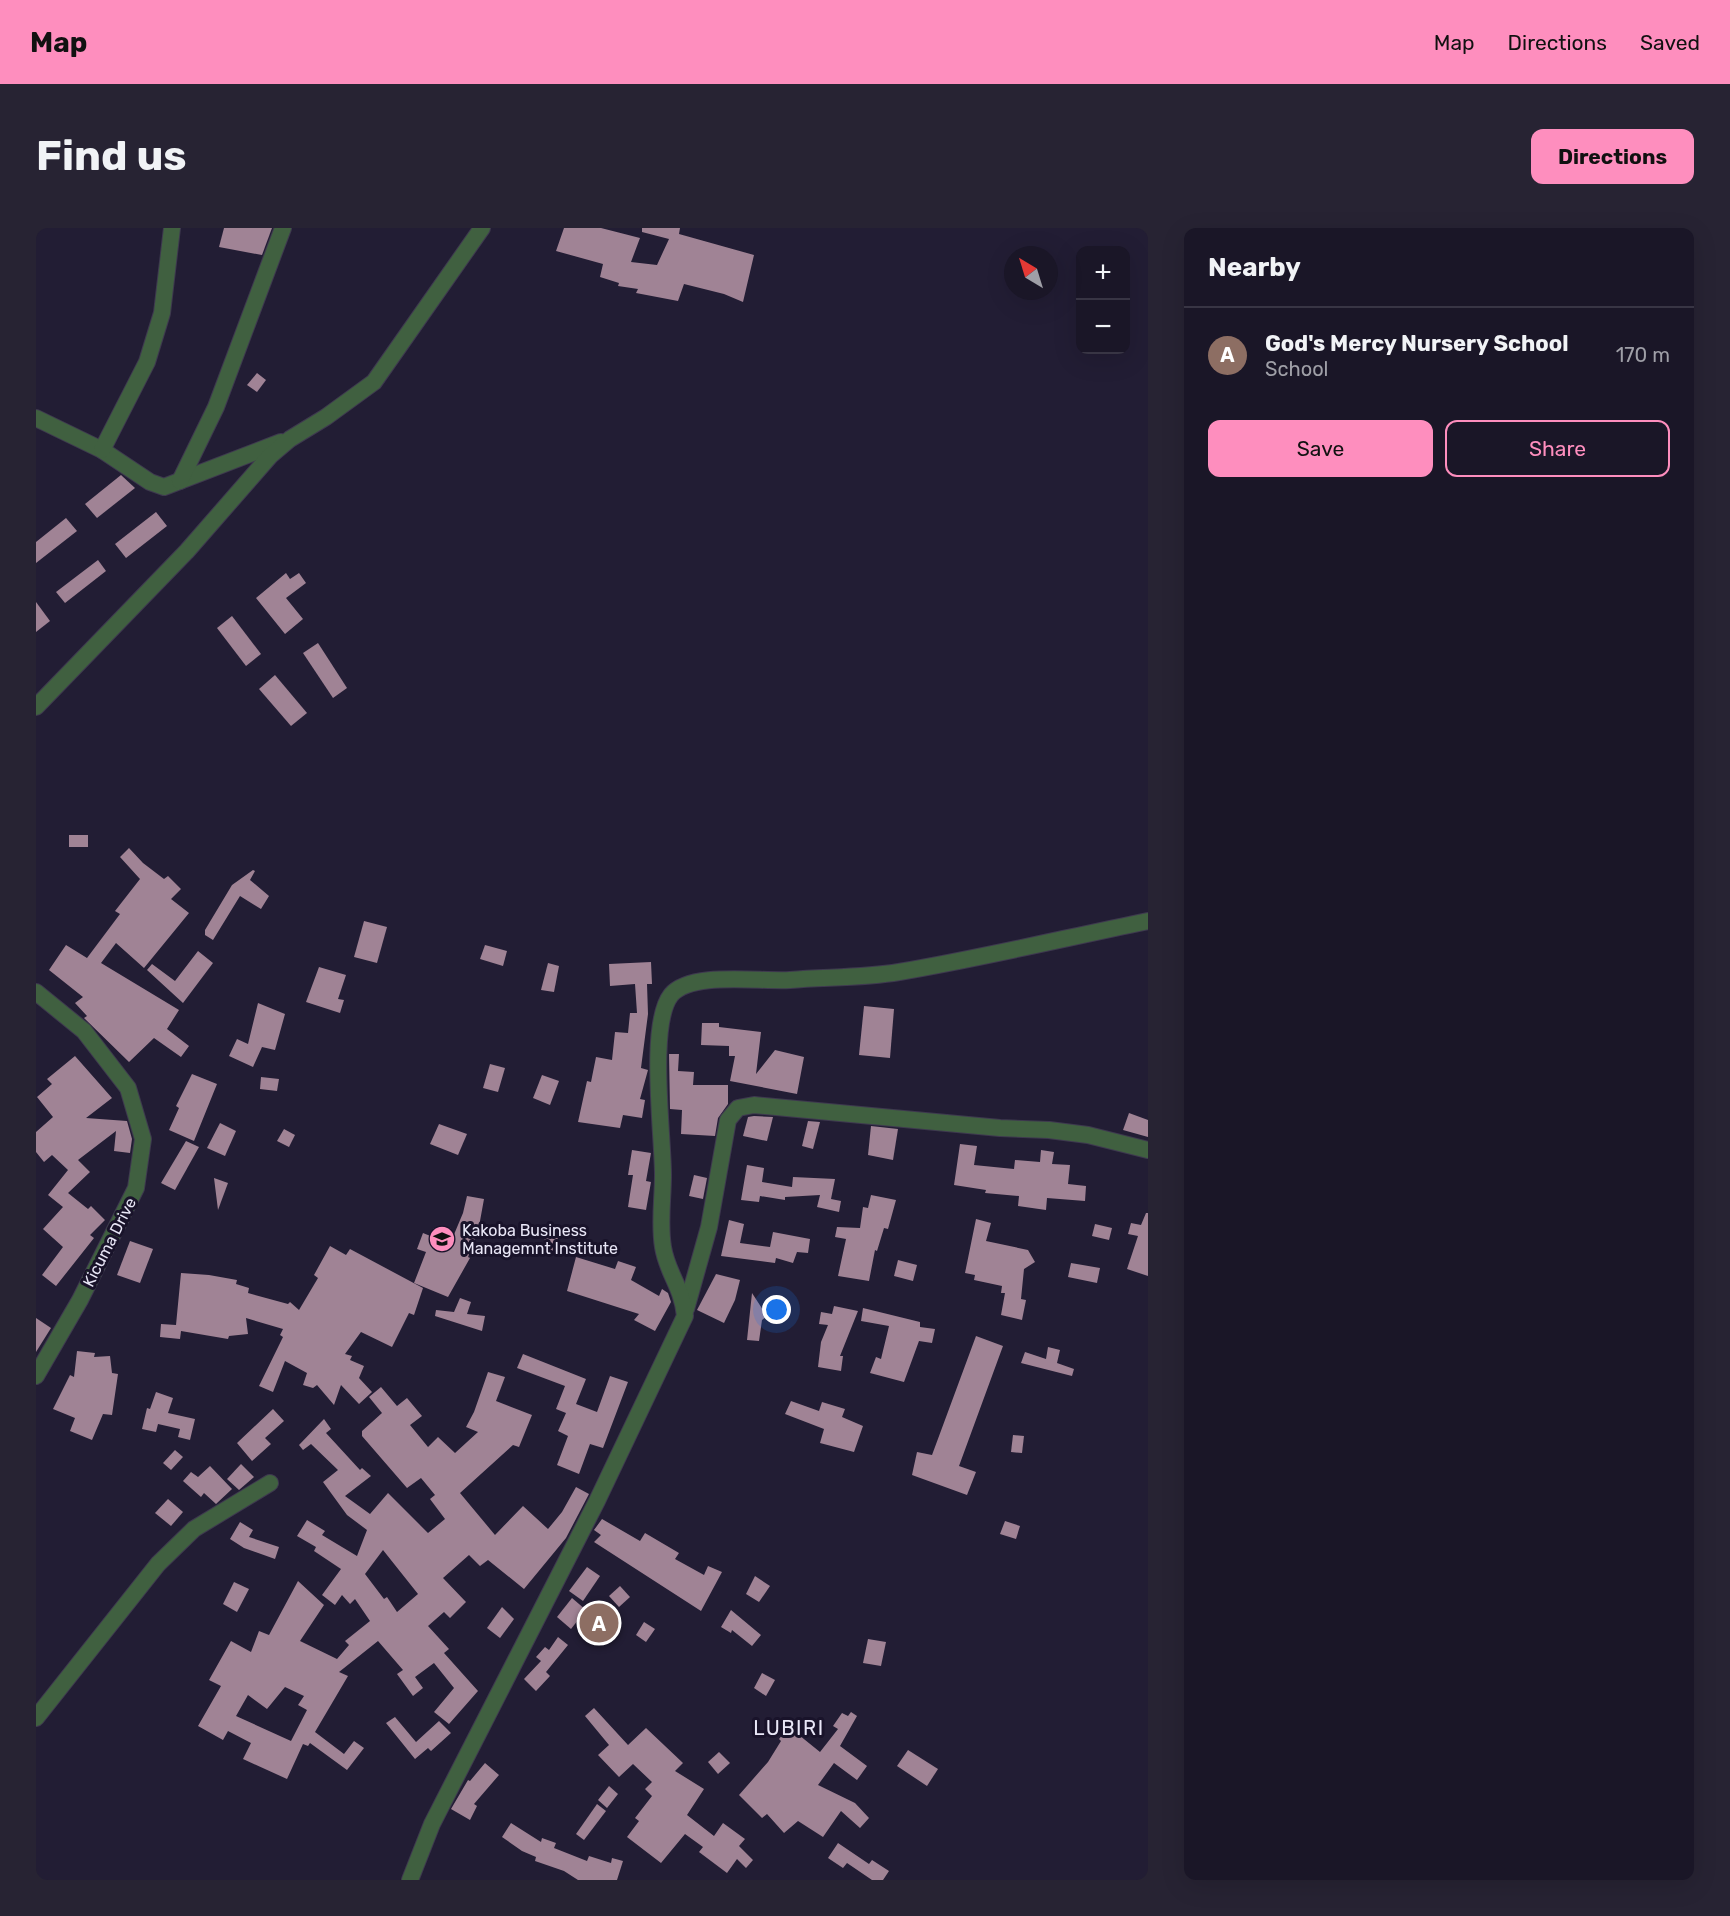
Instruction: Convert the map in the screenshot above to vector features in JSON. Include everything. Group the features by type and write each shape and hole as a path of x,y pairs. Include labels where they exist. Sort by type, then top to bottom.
{"street":[{"path":"102,450 147,362 162,313 172,228"},
{"path":"180,481 216,407 283,228"},
{"path":"36,707 187,551 270,456 290,439 326,417 374,382 482,228"},
{"path":"36,418 102,450 150,482 164,487 290,439"},
{"path":"685,1316 683,1298 663,1249 661,1225 663,1175 658,1046 662,1019 671,996 683,986 700,979 761,982 897,973 1148,921"},
{"name":"Kicuma Drive","path":"36,992 84,1031 128,1088 142,1139 136,1188 80,1300 36,1377"},
{"path":"410,1880 432,1824 597,1501 685,1316 709,1227 728,1120 738,1108 754,1105 1000,1128 1049,1130 1088,1135 1148,1150"},
{"path":"36,1718 158,1563 194,1529 270,1483"}],"building":[{"path":"224,228 272,228 262,255 219,247"},
{"path":"564,228 601,228 640,238 631,262 657,265 669,239 642,232 642,228 680,228 679,234 754,255 743,302 724,294 684,284 678,301 636,293 638,289 618,286 619,283 600,277 603,264 556,251"},
{"path":"257,373 266,380 257,392 247,385"},
{"path":"121,475 135,488 97,518 85,504"},
{"path":"156,512 167,526 126,558 115,544"},
{"path":"66,518 77,531 36,563 36,542"},
{"path":"98,560 106,571 65,603 56,592"},
{"path":"286,573 290,579 299,573 306,583 286,598 303,619 285,634 256,598"},
{"path":"36,602 50,621 36,632"},
{"path":"232,616 261,654 246,666 217,628"},
{"path":"318,643 347,688 333,698 303,653"},
{"path":"275,675 307,713 291,726 259,689"},
{"path":"69,835 88,835 88,847 69,847"},
{"path":"129,848 143,863 164,879 168,876 181,889 171,899 189,913 144,968 116,943 101,963 179,1010 167,1029 189,1046 181,1057 154,1038 129,1062 84,1018 87,1016 75,1003 83,997 49,970 66,945 87,958 120,914 115,911 140,879 120,857"},
{"path":"253,870 255,871 250,880 269,896 261,909 240,896 213,940 205,935 205,930 232,885"},
{"path":"364,921 387,927 377,963 354,957"},
{"path":"485,945 507,951 503,966 480,959"},
{"path":"198,951 213,963 183,1003 147,970 152,964 175,981"},
{"path":"651,962 652,984 647,984 648,1014 641,1068 648,1070 640,1099 645,1100 642,1118 623,1115 620,1128 578,1122 587,1081 591,1082 596,1057 612,1060 615,1032 628,1033 630,1013 637,1013 635,984 610,986 609,964"},
{"path":"548,963 559,966 554,992 541,990"},
{"path":"319,967 346,975 338,999 344,1000 340,1013 306,1002"},
{"path":"258,1003 285,1014 275,1050 262,1047 253,1067 229,1056 237,1039 248,1044"},
{"path":"864,1006 894,1009 890,1058 859,1055"},
{"path":"702,1023 719,1023 719,1027 761,1032 756,1074 775,1050 804,1057 797,1094 730,1081 735,1056 729,1056 729,1046 701,1045"},
{"path":"669,1054 679,1054 678,1071 694,1072 693,1085 728,1085 728,1104 718,1118 715,1136 681,1134 682,1110 670,1109"},
{"path":"75,1056 112,1098 86,1118 127,1121 132,1139 130,1153 114,1151 116,1131 78,1160 90,1172 68,1193 88,1209 91,1206 105,1220 90,1235 94,1238 56,1286 42,1275 63,1247 43,1229 63,1207 48,1195 68,1170 52,1155 44,1162 36,1152 36,1132 53,1117 37,1097 52,1084 47,1079"},
{"path":"490,1064 505,1068 498,1092 483,1088"},
{"path":"192,1074 217,1084 194,1141 169,1130 179,1108 176,1106"},
{"path":"542,1075 559,1081 550,1105 533,1098"},
{"path":"261,1077 279,1079 277,1091 260,1089"},
{"path":"1129,1113 1148,1120 1148,1137 1123,1130"},
{"path":"748,1117 773,1117 767,1141 743,1136"},
{"path":"808,1121 820,1122 813,1149 802,1146"},
{"path":"220,1123 236,1131 225,1156 207,1148"},
{"path":"439,1124 467,1134 458,1155 430,1144"},
{"path":"871,1126 898,1129 893,1160 868,1155"},
{"path":"284,1129 295,1135 289,1147 277,1141"},
{"path":"186,1141 199,1147 175,1190 161,1183"},
{"path":"960,1144 977,1146 974,1165 1014,1169 1015,1160 1040,1162 1041,1150 1054,1152 1052,1164 1070,1165 1068,1184 1086,1186 1085,1201 1047,1198 1046,1210 1018,1206 1019,1196 985,1193 986,1190 954,1185"},
{"path":"632,1150 651,1153 646,1181 651,1182 646,1210 628,1207 633,1175 628,1175"},
{"path":"747,1165 764,1168 762,1182 792,1187 793,1177 835,1179 831,1199 841,1201 839,1212 817,1207 820,1195 785,1197 785,1200 760,1196 759,1202 741,1200"},
{"path":"694,1175 707,1178 703,1199 689,1196"},
{"path":"214,1178 228,1183 218,1210"},
{"path":"871,1195 896,1200 888,1229 884,1228 877,1251 875,1250 869,1281 838,1276 846,1239 835,1237 837,1227 860,1228 863,1207 868,1208"},
{"path":"467,1196 484,1199 478,1232 468,1257 470,1258 448,1297 414,1283 426,1252 417,1249 423,1233 450,1244 463,1213"},
{"path":"1148,1213 1148,1276 1127,1269 1138,1236 1128,1234 1131,1223 1141,1225"},
{"path":"976,1219 991,1223 986,1241 1028,1250 1035,1262 1024,1269 1021,1299 1026,1300 1022,1320 1001,1315 1005,1293 1001,1293 1002,1286 974,1280 975,1275 965,1273"},
{"path":"729,1220 744,1224 740,1243 770,1247 773,1232 810,1239 808,1253 797,1252 793,1263 776,1258 775,1263 721,1256"},
{"path":"1095,1224 1112,1228 1109,1240 1092,1236"},
{"path":"545,1235 558,1237 557,1251 544,1250"},
{"path":"130,1241 153,1249 140,1283 117,1275"},
{"path":"330,1246 346,1255 350,1249 423,1288 414,1315 409,1313 392,1347 361,1332 345,1354 352,1356 350,1360 364,1366 359,1378 372,1392 359,1404 341,1385 334,1405 317,1385 313,1388 303,1385 307,1373 285,1361 273,1392 259,1386 283,1337 280,1335 283,1329 246,1318 248,1334 229,1336 228,1339 181,1331 180,1339 160,1337 161,1324 176,1325 181,1273 237,1280 236,1284 249,1288 248,1293 288,1304 290,1302 299,1310 318,1278 314,1275"},
{"path":"576,1257 615,1269 618,1261 636,1267 631,1280 659,1296 662,1289 668,1293 671,1302 655,1331 634,1320 639,1314 567,1291"},
{"path":"898,1260 917,1265 913,1281 894,1276"},
{"path":"1071,1263 1100,1268 1097,1283 1068,1277"},
{"path":"716,1274 740,1280 735,1300 724,1323 697,1310"},
{"path":"752,1293 767,1316 762,1320 759,1341 747,1340"},
{"path":"460,1298 471,1302 467,1314 485,1316 482,1331 435,1316 436,1310 454,1312"},
{"path":"834,1306 858,1311 840,1356 843,1356 841,1371 818,1367 821,1342 828,1325 819,1324 821,1312 832,1314"},
{"path":"863,1308 920,1322 920,1327 935,1329 932,1343 919,1341 904,1382 870,1373 876,1357 881,1359 889,1326 861,1321"},
{"path":"36,1318 51,1328 36,1352"},
{"path":"976,1336 1003,1346 959,1466 976,1472 967,1495 912,1475 917,1452 932,1455"},
{"path":"1048,1347 1060,1350 1057,1363 1074,1369 1072,1376 1021,1363 1025,1352 1046,1359"},
{"path":"77,1351 95,1353 94,1357 110,1356 112,1373 118,1374 112,1415 103,1414 92,1440 70,1431 75,1418 53,1409 70,1375 74,1377"},
{"path":"523,1354 586,1379 576,1404 597,1412 610,1376 628,1382 603,1448 590,1444 579,1474 557,1465 568,1436 558,1431 566,1413 556,1409 565,1386 517,1368"},
{"path":"488,1372 505,1377 496,1401 532,1415 519,1447 513,1445 460,1493 495,1535 523,1506 548,1529 562,1512 576,1487 589,1494 566,1538 524,1589 488,1560 480,1566 469,1555 443,1578 466,1602 450,1618 444,1612 428,1626 449,1649 444,1653 478,1691 449,1724 434,1712 454,1688 434,1663 415,1677 423,1688 413,1696 397,1674 403,1670 378,1641 339,1672 348,1676 315,1732 344,1754 354,1741 364,1748 347,1770 310,1743 308,1746 303,1744 287,1779 243,1759 251,1743 228,1731 223,1740 198,1726 221,1686 209,1680 231,1641 251,1652 259,1631 269,1635 298,1581 324,1605 300,1641 337,1659 349,1645 345,1641 370,1621 355,1599 350,1604 342,1595 335,1605 322,1595 341,1569 314,1551 316,1547 297,1536 307,1520 325,1531 322,1535 357,1556 367,1530 347,1515 323,1482 338,1470 311,1444 303,1450 299,1445 324,1419 331,1429 326,1433 360,1470 362,1468 371,1476 345,1496 370,1514 388,1493 428,1533 445,1519 430,1499 435,1495 421,1478 407,1488 362,1436 362,1431 382,1413 369,1397 381,1387 397,1406 407,1398 422,1416 410,1425 428,1447 438,1437 455,1453 478,1432 466,1427 474,1412","holes":["383,1550 418,1594 397,1612 387,1597 384,1599 365,1574","285,1687 304,1696 298,1705 307,1710 291,1741 236,1716 248,1695 267,1709"]},
{"path":"156,1392 173,1398 168,1413 195,1419 190,1440 178,1437 180,1429 158,1424 156,1432 142,1429 147,1408 150,1409"},
{"path":"791,1401 819,1411 822,1402 845,1409 842,1417 863,1426 854,1452 820,1443 824,1429 785,1414"},
{"path":"273,1409 284,1421 265,1438 271,1444 252,1461 237,1443"},
{"path":"1013,1435 1024,1436 1022,1453 1011,1452"},
{"path":"175,1450 183,1457 171,1470 163,1463"},
{"path":"241,1464 254,1477 239,1490 227,1479"},
{"path":"210,1466 232,1489 216,1504 204,1493 201,1497 183,1481 191,1472 198,1477"},
{"path":"168,1499 183,1512 171,1526 155,1513"},
{"path":"602,1519 640,1541 645,1533 679,1553 675,1559 704,1575 708,1566 722,1572 701,1611 594,1542 601,1535 594,1530"},
{"path":"1005,1521 1020,1526 1016,1539 1000,1534"},
{"path":"240,1522 253,1530 249,1537 279,1547 275,1559 244,1548 230,1539"},
{"path":"587,1567 600,1576 583,1601 569,1591"},
{"path":"755,1576 770,1586 759,1602 746,1594"},
{"path":"234,1582 249,1589 237,1612 223,1604"},
{"path":"620,1586 630,1597 619,1607 609,1596"},
{"path":"572,1598 586,1610 571,1629 557,1617"},
{"path":"502,1607 514,1619 500,1638 487,1628"},
{"path":"731,1610 761,1635 752,1646 732,1630 731,1633 721,1627"},
{"path":"644,1622 655,1629 646,1642 636,1635"},
{"path":"558,1637 568,1645 546,1672 550,1676 536,1691 524,1679 541,1661 536,1657 545,1647 549,1650"},
{"path":"868,1639 886,1642 881,1666 863,1663"},
{"path":"762,1673 775,1680 766,1696 754,1688"},
{"path":"594,1708 628,1745 646,1728 683,1763 675,1771 704,1789 687,1815 714,1836 723,1823 745,1839 739,1846 753,1860 746,1868 737,1859 727,1873 699,1852 703,1847 685,1834 661,1863 627,1837 639,1821 635,1818 652,1796 645,1789 652,1782 633,1764 619,1777 598,1755 609,1745 585,1716"},
{"path":"851,1712 857,1716 840,1746 867,1766 857,1780 834,1763 818,1785 855,1803 869,1818 860,1828 841,1811 823,1837 798,1821 784,1833 767,1814 762,1818 739,1795 768,1762 781,1741 779,1739 789,1727 820,1752 838,1729 833,1726 842,1713 848,1716"},
{"path":"395,1717 416,1742 439,1721 451,1733 431,1751 428,1748 415,1759 386,1723"},
{"path":"908,1750 938,1769 927,1786 897,1766"},
{"path":"719,1752 730,1763 718,1774 708,1762"},
{"path":"485,1763 499,1775 474,1804 477,1806 470,1820 451,1809 468,1780 470,1781"},
{"path":"609,1786 618,1794 607,1808 598,1800"},
{"path":"597,1804 606,1811 584,1840 576,1834"},
{"path":"511,1823 541,1842 542,1838 556,1843 554,1848 587,1861 589,1856 611,1863 612,1858 623,1861 617,1880 578,1880 564,1871 535,1861 536,1857 522,1851 502,1837"},
{"path":"838,1843 869,1864 872,1860 889,1871 883,1880 872,1880 847,1863 843,1868 828,1858"}],"place":[{"name":"Kakoba Business Managemnt Institute","path":"442,1239"},
{"name":"God's Mercy Nursery School","path":"599,1623"}],"district":[{"name":"LUBIRI","path":"789,1728"}]}
